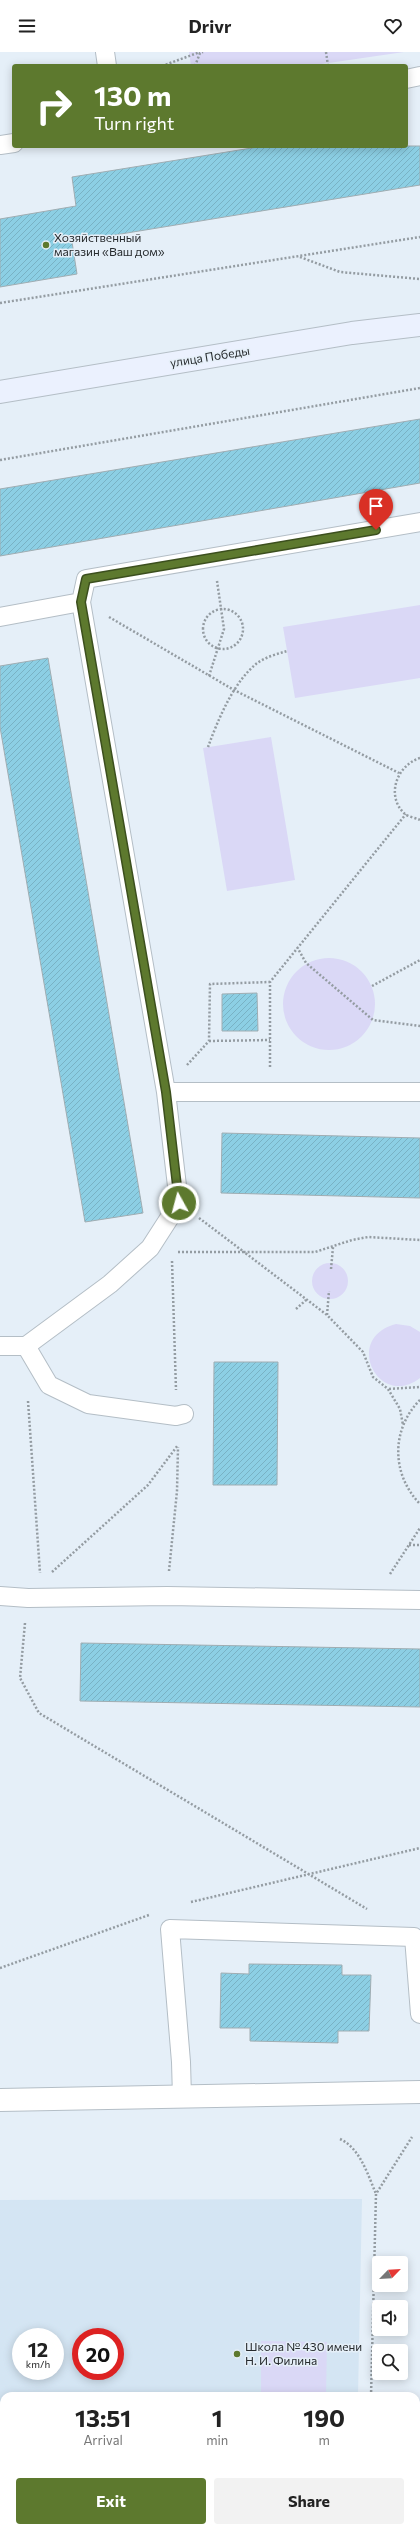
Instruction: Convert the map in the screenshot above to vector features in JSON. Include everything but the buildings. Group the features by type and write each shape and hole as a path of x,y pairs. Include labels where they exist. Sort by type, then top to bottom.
{"main road":[{"name":"улица Победы","path":"0,392 352,333 420,325"}],"street":[{"path":"0,2100 420,2092"}],"lane":[{"path":"105,52 107,64"},
{"path":"408,79 420,76"},
{"path":"0,145 12,143"},
{"path":"0,1346 26,1346 110,1284 150,1248 179,1203 166,1092 81,602 86,579 420,522"},
{"path":"0,616 81,602"},
{"path":"166,1092 420,1092"},
{"path":"26,1346 49,1385 88,1404 176,1416 184,1414"},
{"path":"0,1596 28,1598 167,1596 420,1600"},
{"path":"182,2097 181,2062 170,1929 414,1937 420,2014"}],"path":[{"path":"168,64 201,52"},
{"path":"196,64 201,52"},
{"path":"326,52 328,64"},
{"path":"0,303 420,237"},
{"path":"300,257 340,272 420,279"},
{"path":"0,460 420,388"},
{"path":"209,676 224,629 214,558"},
{"path":"81,602 234,690 399,773"},
{"path":"221,609 232,611 240,618 243,634 238,644 233,647 217,649 205,638 203,627 207,617 221,609"},
{"path":"208,747 218,719 234,690 256,664 287,651"},
{"path":"420,758 408,764 399,773 395,784 396,795 406,814 420,820"},
{"path":"269,1091 270,982 406,814"},
{"path":"297,947 306,963 373,1020 420,1026"},
{"path":"372,986 420,960"},
{"path":"182,1070 209,1041 210,984 270,982"},
{"path":"209,1041 270,1040"},
{"path":"179,1203 326,1315 363,1352 373,1378 388,1389 400,1409 403,1425"},
{"path":"157,1237 172,1252 315,1252 352,1240 368,1237 420,1240"},
{"path":"331,1270 333,1247"},
{"path":"326,1315 329,1290"},
{"path":"296,1309 306,1300"},
{"path":"388,1389 420,1387"},
{"path":"28,1394 40,1574"},
{"path":"420,1400 403,1425 398,1443 400,1469 411,1494 420,1504"},
{"path":"46,1577 148,1484 178,1445"},
{"path":"373,1599 420,1528"},
{"path":"409,1545 420,1545"},
{"path":"28,1598 20,1678 39,1713 368,1909"},
{"path":"170,1929 182,1905 420,1848"},
{"path":"0,1968 154,1912"},
{"path":"376,2194 412,2137"},
{"path":"340,2139 348,2142 365,2166 376,2194 371,2392"}],"shaded area":[{"path":"189,52 404,52 322,64 191,64"},
{"path":"420,605 420,678 295,698 283,627"},
{"path":"271,737 295,880 227,891 203,748"},
{"path":"320,958 338,958 355,965 368,978 375,995 375,1013 368,1030 355,1043 338,1050 320,1050 303,1043 290,1030 283,1013 283,995 290,978 303,965"},
{"path":"334,1263 343,1268 347,1274 347,1288 343,1294 334,1299 326,1299 317,1294 313,1288 312,1277 317,1268 323,1264"},
{"path":"396,1324 410,1326 420,1332 420,1378 405,1385 391,1385 380,1379 372,1368 369,1356 371,1343 380,1332"},
{"name":"Школа № 430 имени Н. И. Филина","path":"362,2199 358,2392 0,2392 0,2200"},
{"path":"261,2341 327,2342 326,2392 261,2392"}],"place":[{"name":"Хозяйственный магазин «Ваш дом»","path":"46,245"},
{"name":"Школа № 430 имени Н. И. Филина","path":"237,2354"}],"route":[{"path":"179,1203 166,1092 81,602 86,579 376,530"}]}
